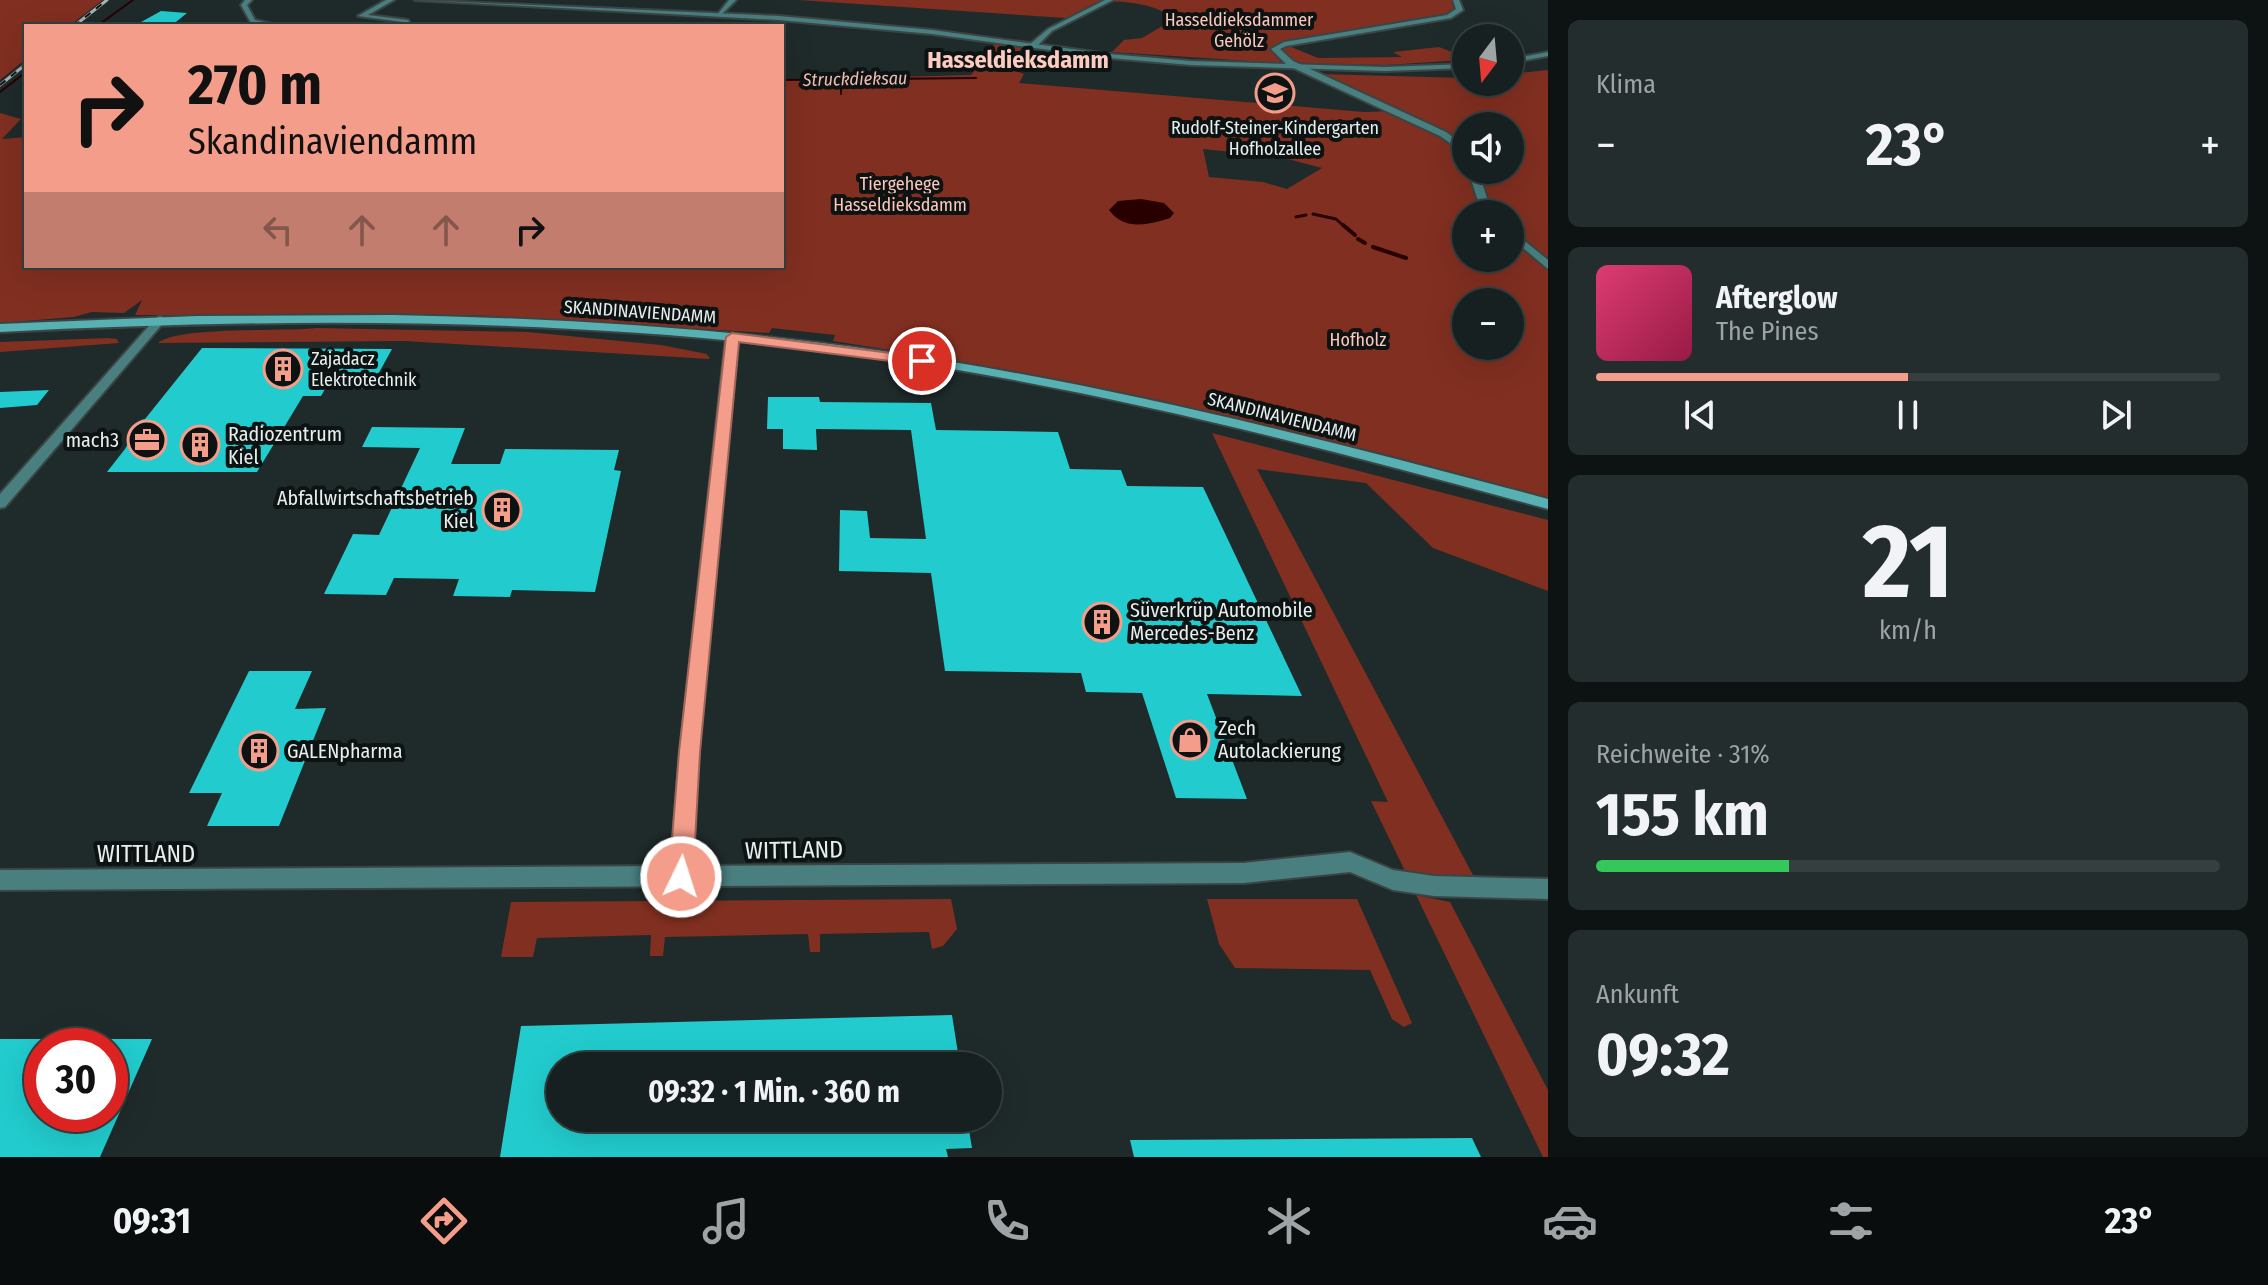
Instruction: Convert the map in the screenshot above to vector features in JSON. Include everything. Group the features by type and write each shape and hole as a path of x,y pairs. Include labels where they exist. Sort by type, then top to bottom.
{"main road":[{"name":"SKANDINAVIENDAMM","path":"0,328 160,320 450,318 732,337 893,356 1109,395 1311,442 1548,504"}],"street":[{"path":"249,0 244,5 253,22 266,24"},
{"path":"391,0 361,16 408,22"},
{"path":"418,0 719,14 905,29 1146,60 1385,69 1452,67"},
{"path":"719,14 733,0"},
{"path":"1095,0 1109,0"},
{"path":"1033,45 1050,30 1109,0"},
{"path":"1452,141 1297,67 1286,61 1276,47 1446,18 1460,10 1456,0"},
{"path":"1524,58 1548,54"},
{"path":"1524,245 1548,266"},
{"path":"0,503 160,320"},
{"path":"681,877 692,722 732,337"},
{"name":"WITTLAND","path":"0,880 1244,873 1350,862 1393,880 1493,889 1548,889"}],"green space":[{"path":"0,0 103,0 72,24 24,24 24,61 0,80"},
{"name":"Hasseldieksdammer Gehölz","path":"798,0 1452,0 1456,7 1449,15 1284,44 1318,58 1402,57 1393,52 1439,47 1452,52 1452,61 1385,65 1297,63 1283,51 1283,44 1274,50 1281,63 1112,52 1124,40 1142,38 1174,19 1159,10 1119,2 1101,2 1066,18"},
{"path":"995,43 1022,47 1017,55 1006,57 1003,67 1024,74 1019,83 1364,112 1393,111 1320,74 1452,78 1452,96 1524,96 1524,73 1548,70 1548,498 1282,429 1014,372 833,341 835,335 772,328 769,333 472,315 135,315 142,300 124,313 92,312 74,317 0,323 0,113 21,119 2,139 24,137 24,268 784,268 784,80 971,75","holes":["1203,149 1280,157 1322,168 1287,189 1263,182 1209,177"]},
{"path":"316,328 528,332 661,345 707,354 710,359 404,341 158,343 186,334"},
{"path":"117,339 119,343 0,352 0,342"},
{"path":"1212,433 1548,520 1548,591 1433,548 1366,483 1257,469 1473,875 1405,871 1371,801 1388,802"},
{"path":"1416,895 1450,902 1548,1090 1548,1157 1543,1157"},
{"path":"951,899 957,929 943,946 932,949 929,932 820,934 820,952 810,952 808,934 665,937 663,956 650,956 651,935 537,938 533,957 501,957 511,902"},
{"path":"1207,899 1357,899 1412,1023 1404,1027 1392,1019 1370,970 1235,968 1219,944"}],"shaded area":[{"path":"1141,199 1164,203 1174,213 1170,218 1153,223 1129,224 1109,210 1118,201"}],"building":[{"path":"161,11 187,13 173,24 138,24"},
{"path":"202,348 392,349 370,389 325,389 321,396 303,396 257,472 107,472 125,449 141,420 145,419"},
{"path":"49,390 37,405 0,408 0,392"},
{"name":"Süverkrüp Automobile Mercedes-Benz","path":"768,397 819,397 820,402 931,403 936,430 1058,432 1070,469 1121,470 1127,486 1203,487 1302,696 1207,694 1247,799 1176,798 1142,693 1086,692 1081,673 945,671 931,573 839,571 840,510 867,511 870,538 926,539 911,430 816,429 817,450 783,449 783,429 767,429"},
{"name":"Abfallwirtschaftsbetrieb Kiel","path":"372,427 465,428 451,464 500,464 505,449 619,450 614,470 621,471 595,592 512,590 510,597 453,596 459,579 394,578 386,595 324,594 353,534 379,535 420,448 362,447"},
{"name":"GALENpharma","path":"249,671 312,671 295,709 326,708 279,826 207,826 222,793 189,793"},
{"path":"952,1015 958,1052 546,1052 546,1132 969,1132 972,1148 946,1149 948,1157 500,1157 521,1026"},
{"path":"0,1039 24,1039 24,1132 111,1132 100,1157 0,1157"},
{"path":"128,1039 152,1039 128,1093"},
{"path":"1472,1138 1481,1157 1134,1157 1130,1140"}],"waterway":[{"path":"100,24 133,0"},
{"path":"0,92 24,74"},
{"name":"Struckdieksau","path":"841,79 976,78"},
{"name":"Struckdieksau","path":"784,80 841,79"},
{"path":"841,79 841,94"},
{"path":"1313,214 1336,219 1345,227"},
{"path":"1296,217 1306,215"},
{"path":"1343,225 1355,235"},
{"path":"1358,239 1365,243"},
{"path":"1373,247 1406,258"}],"railway":[{"path":"77,24 107,0"},
{"path":"0,85 24,66"}],"place":[{"name":"Rudolf-Steiner-Kindergarten Hofholzallee","path":"1275,93"},
{"name":"Zajadacz Elektrotechnik","path":"283,369"},
{"name":"mach3","path":"147,440"},
{"name":"Radiozentrum Kiel","path":"200,445"},
{"name":"Abfallwirtschaftsbetrieb Kiel","path":"502,510"},
{"name":"Süverkrüp Automobile Mercedes-Benz","path":"1102,622"},
{"name":"Zech Autolackierung","path":"1190,740"},
{"name":"GALENpharma","path":"259,751"}],"district":[{"name":"Hasseldieksdamm","path":"1018,60"}],"route":[{"path":"681,877 689,752 732,337 922,361"}],"park label":[{"name":"Tiergehege Hasseldieksdamm","path":"900,194"},
{"name":"Hofholz","path":"1358,340"}]}
